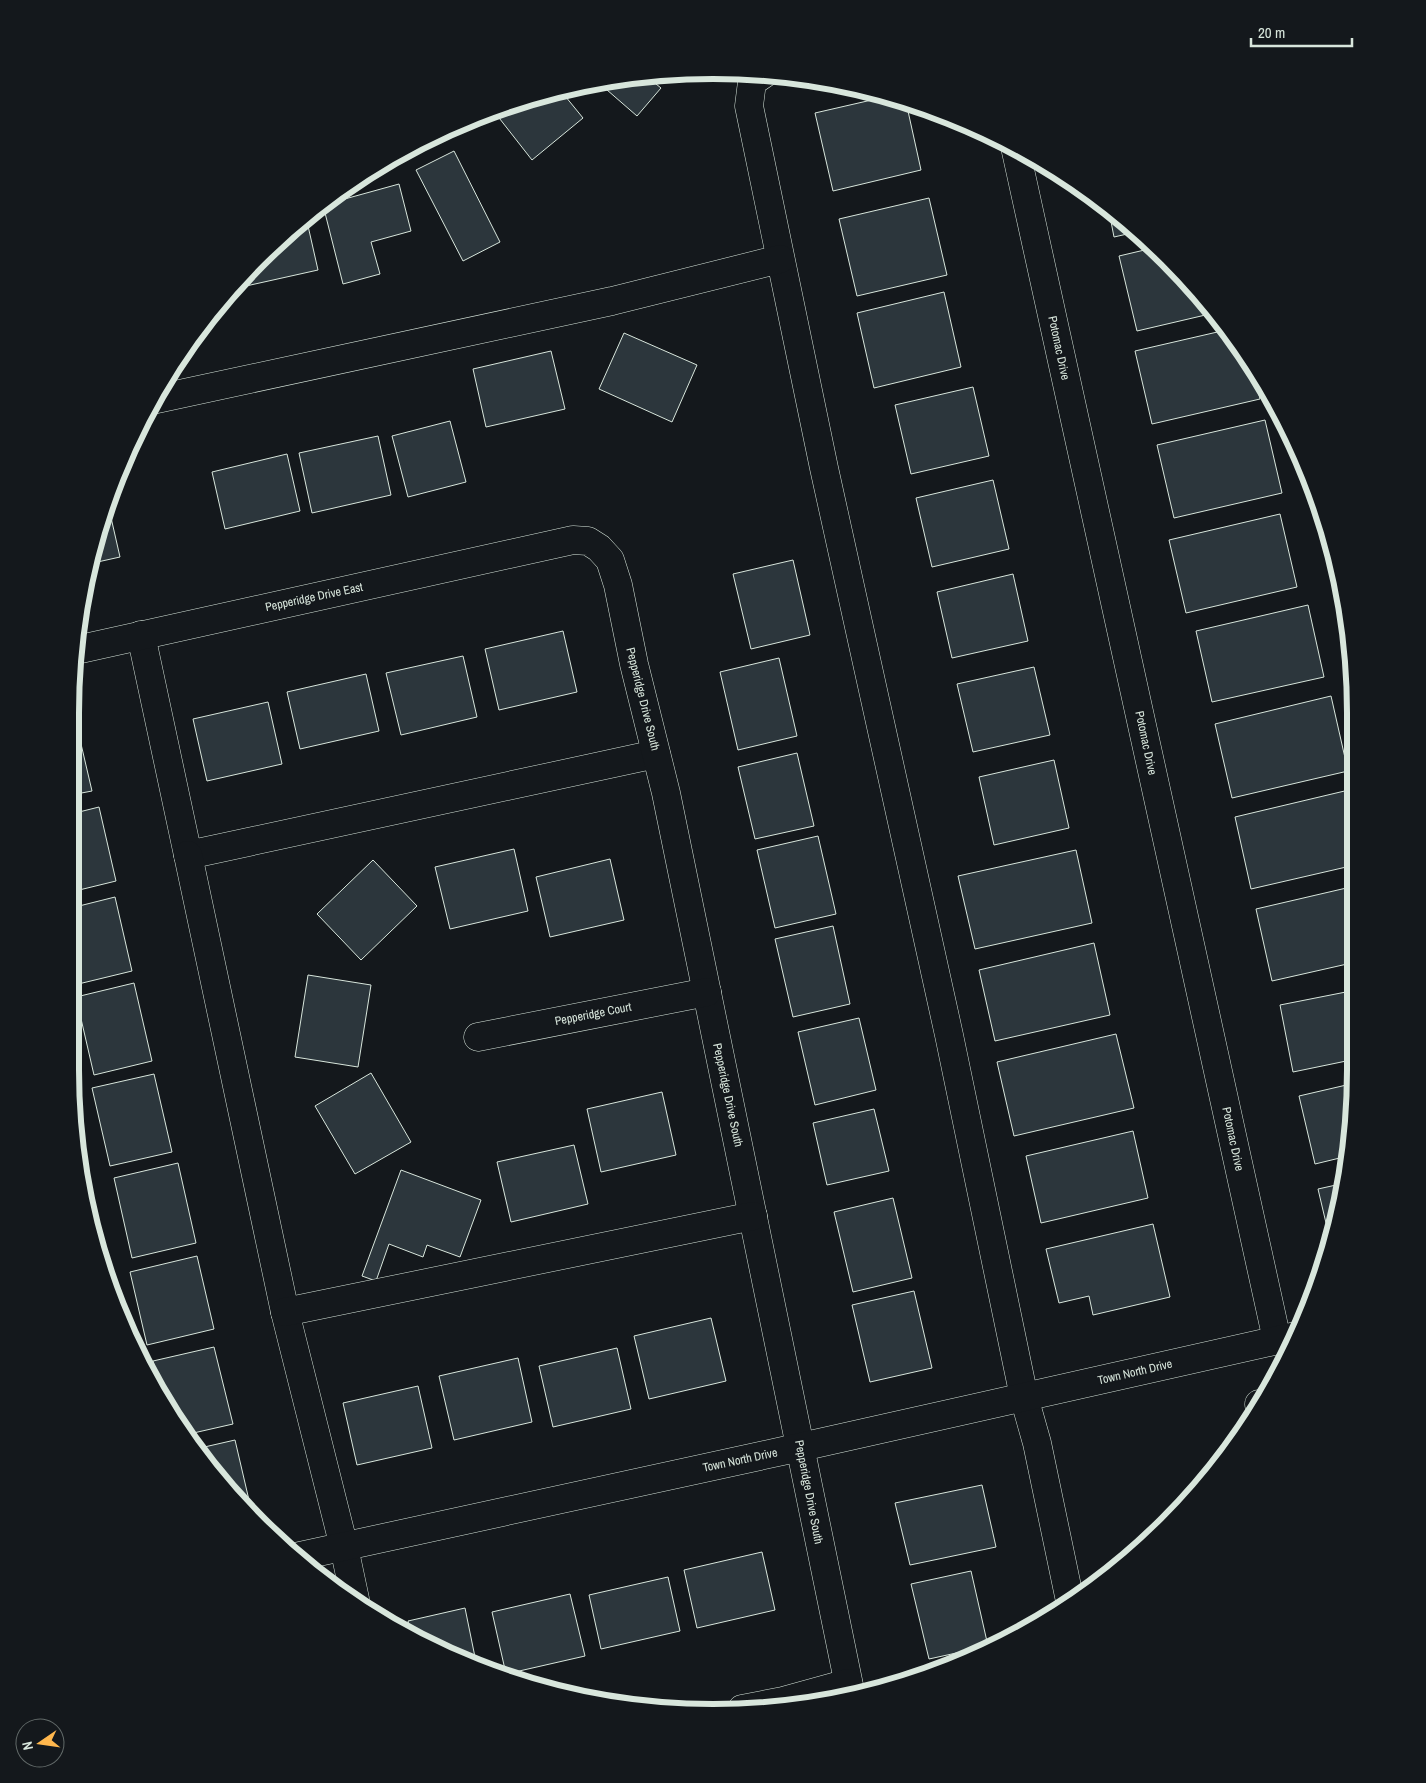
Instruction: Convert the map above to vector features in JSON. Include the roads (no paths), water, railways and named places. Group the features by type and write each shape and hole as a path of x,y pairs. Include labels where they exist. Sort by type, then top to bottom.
{"street":[{"path":"755,80 752,82 749,106 780,259 949,1035 1024,1397 1037,1443 1069,1594"},
{"name":"Potomac Drive","path":"1017,157 1287,1338"},
{"path":"163,398 612,301 780,259"},
{"name":"Pepperidge Drive South","path":"553,545 573,540 588,541 599,548 610,560 618,585 634,664 666,793 849,1689"},
{"name":"Pepperidge Drive East","path":"82,649 553,545"},
{"path":"141,635 285,1312 353,1592"},
{"path":"188,855 656,754"},
{"name":"Pepperidge Court","path":"478,1037 707,992"},
{"path":"285,1312 753,1216"},
{"name":"Town North Drive","path":"305,1555 1287,1338"},
{"path":"794,1699 849,1689"}]}
